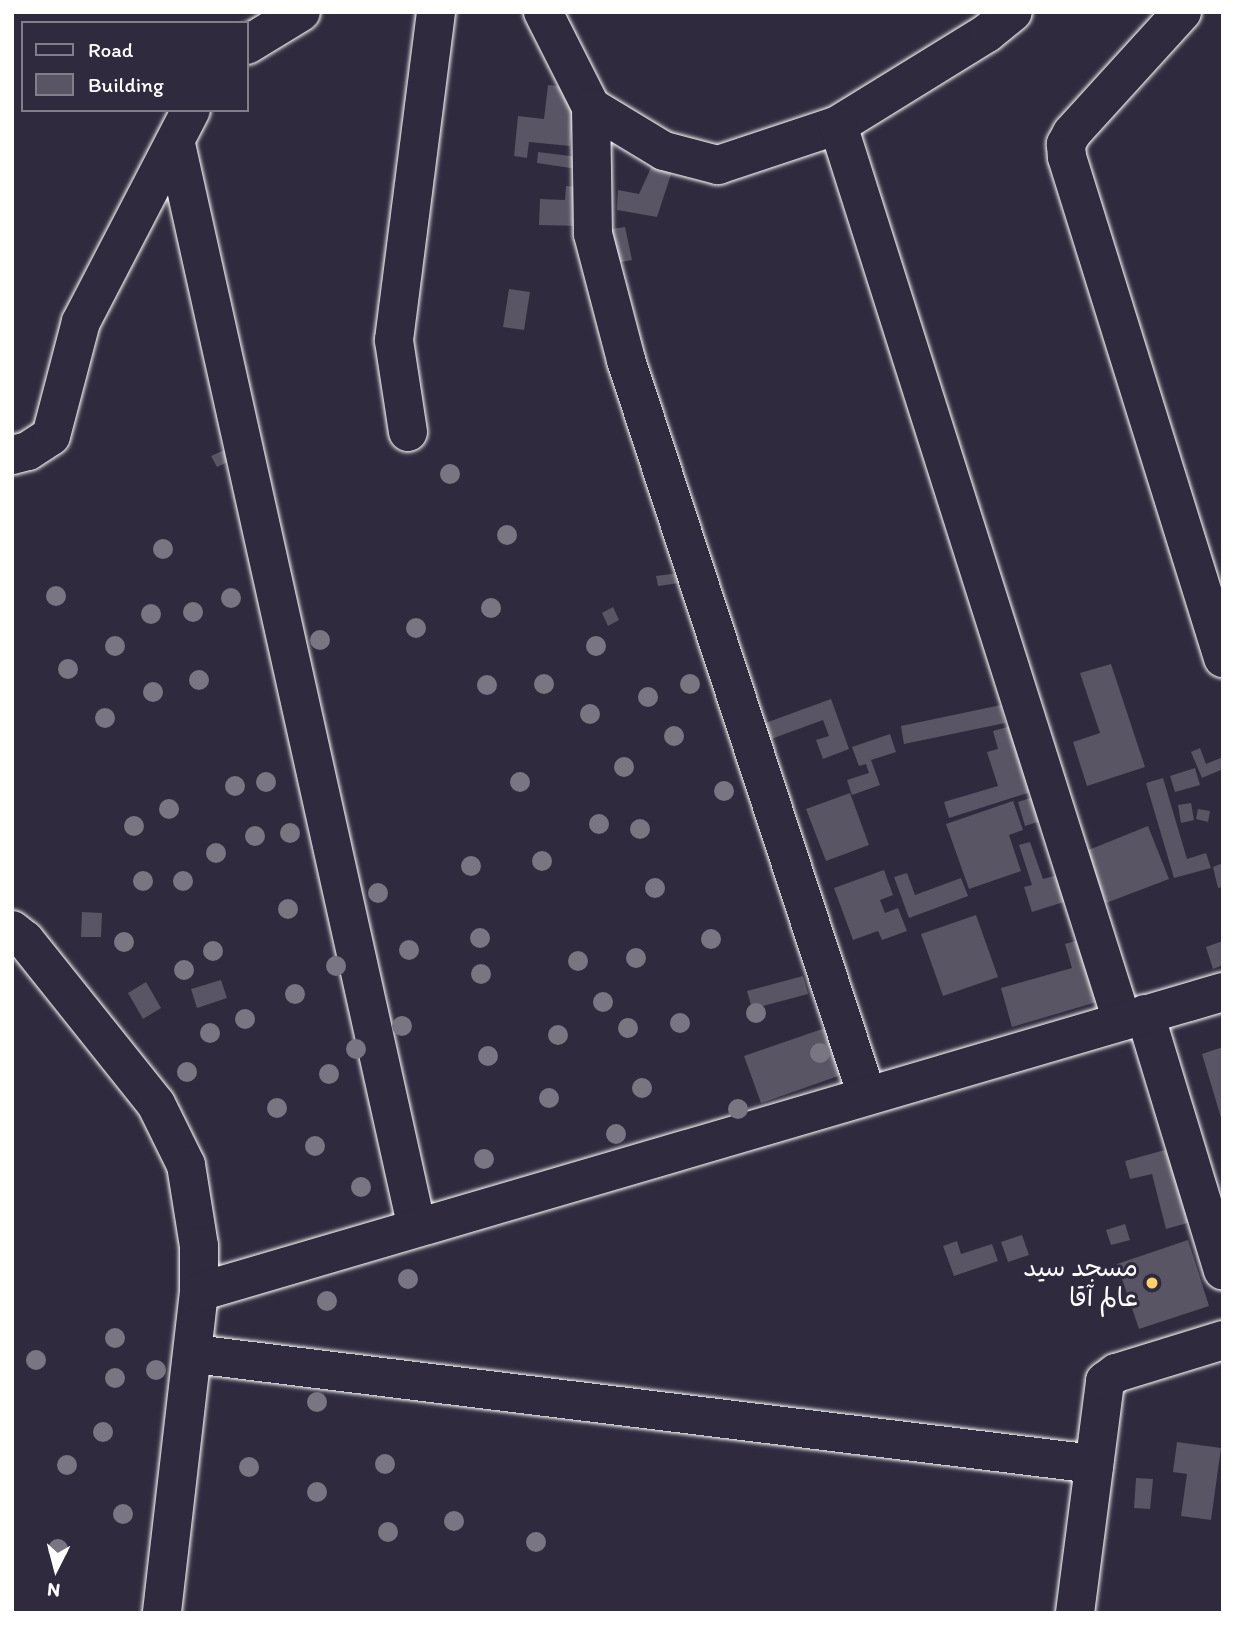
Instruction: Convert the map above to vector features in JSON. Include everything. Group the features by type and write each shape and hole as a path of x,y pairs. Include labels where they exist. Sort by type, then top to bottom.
{"street":[{"path":"248,44 301,12"},
{"path":"408,432 394,340 436,12"},
{"path":"544,12 591,107 593,234 626,360 867,1096"},
{"path":"591,107 664,151 718,165 838,125 987,33 1013,12"},
{"path":"1182,12 1072,133 1066,144 1067,157 1223,658"},
{"path":"12,455 28,451 51,436 81,322 176,144 190,112"},
{"path":"838,125 1133,1018 1223,1270"},
{"path":"176,144 417,1228"},
{"path":"12,930 25,940 156,1104 186,1165 199,1246 199,1292 194,1354 162,1613"},
{"path":"199,1292 1223,992"},
{"path":"1075,1613 1105,1381 1116,1373 1223,1340"},
{"path":"194,1354 1094,1464"}],"building":[{"path":"548,85 577,88 570,146 529,142 527,158 514,156 518,116 544,119"},
{"path":"538,152 578,157 577,169 537,163"},
{"path":"655,159 674,165 657,217 617,210 618,190 639,194"},
{"path":"566,186 579,187 579,226 539,225 540,199 565,200"},
{"path":"625,227 632,260 612,264 605,230"},
{"path":"509,289 530,292 524,330 503,327"},
{"path":"229,448 234,459 217,467 211,456"},
{"path":"679,573 680,583 658,586 656,576"},
{"path":"613,607 619,620 608,626 602,613"},
{"path":"1111,664 1145,767 1087,786 1073,742 1100,733 1080,673"},
{"path":"831,699 849,749 823,759 816,740 829,736 823,720 763,742 757,726"},
{"path":"1001,705 1005,723 904,744 901,726"},
{"path":"1014,725 1034,791 949,818 944,802 998,786 987,752 998,749 993,731"},
{"path":"890,734 896,752 871,760 880,785 852,795 847,780 869,773 866,764 859,766 852,747"},
{"path":"1200,748 1206,764 1223,757 1223,769 1202,778 1191,752"},
{"path":"1195,768 1200,785 1175,792 1170,776"},
{"path":"1163,778 1187,859 1206,853 1211,868 1174,878 1146,783"},
{"path":"850,793 869,845 826,861 806,809"},
{"path":"1036,796 1044,820 1025,826 1018,802"},
{"path":"1013,801 1023,830 1009,835 1021,871 969,889 946,824"},
{"path":"1191,803 1194,820 1181,823 1178,805"},
{"path":"1198,809 1210,811 1208,822 1196,819"},
{"path":"1148,826 1169,879 1106,903 1086,851"},
{"path":"1030,842 1043,879 1058,875 1067,901 1032,912 1024,887 1032,885 1019,845"},
{"path":"1223,863 1223,887 1218,888 1213,867"},
{"path":"884,870 893,895 880,900 885,913 898,908 907,931 882,940 878,931 853,940 834,888"},
{"path":"907,873 915,895 961,878 968,896 909,918 894,877"},
{"path":"82,912 102,913 101,937 81,937"},
{"path":"976,915 998,977 943,996 921,934"},
{"path":"1082,939 1100,1001 1012,1027 1001,988 1072,968 1065,944"},
{"path":"1223,941 1223,965 1213,969 1206,947"},
{"path":"803,976 808,994 752,1009 747,991"},
{"path":"221,980 227,998 197,1008 191,989"},
{"path":"146,982 161,1008 143,1019 128,993"},
{"path":"828,1027 844,1074 761,1103 744,1056"},
{"path":"1223,1047 1223,1120 1222,1121 1202,1054"},
{"path":"1172,1148 1191,1222 1166,1229 1152,1174 1130,1179 1125,1161"},
{"path":"1125,1224 1130,1240 1111,1245 1106,1230"},
{"path":"1022,1235 1029,1255 1008,1262 1001,1242"},
{"path":"1188,1240 1209,1306 1139,1329 1117,1264"},
{"path":"957,1241 961,1254 992,1244 998,1261 954,1276 943,1246"},
{"path":"1177,1442 1221,1448 1211,1520 1181,1516 1187,1474 1173,1472"},
{"path":"1136,1478 1153,1479 1150,1509 1134,1508"}],"place":[{"name":"مسجد سید عالم آقا","path":"1152,1283"}]}
